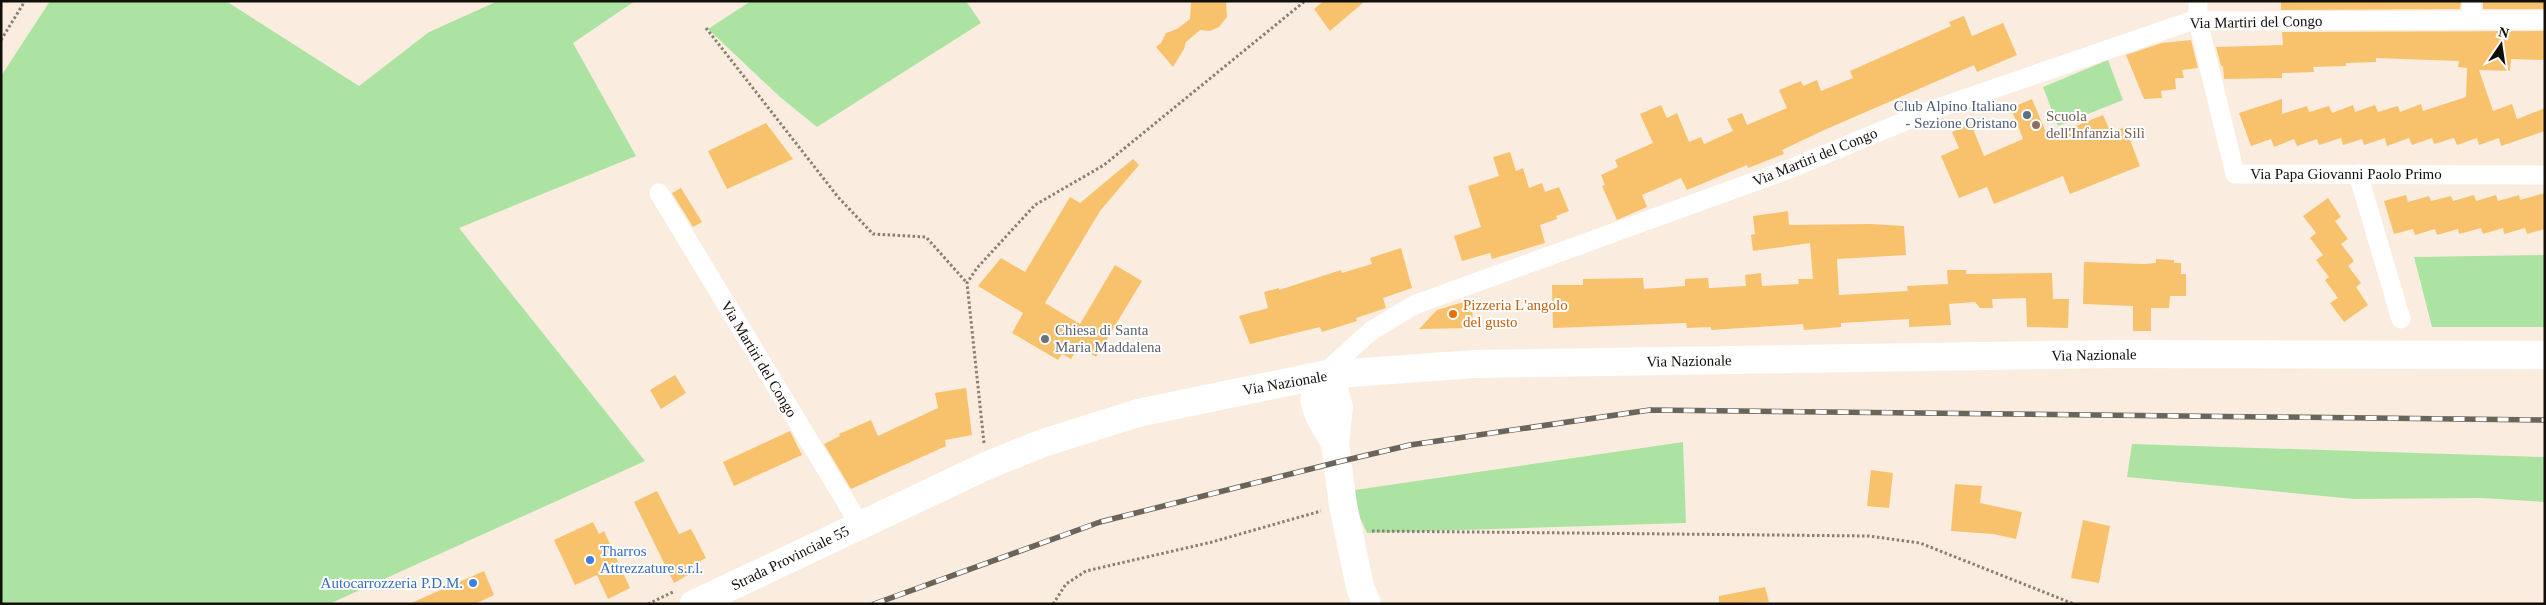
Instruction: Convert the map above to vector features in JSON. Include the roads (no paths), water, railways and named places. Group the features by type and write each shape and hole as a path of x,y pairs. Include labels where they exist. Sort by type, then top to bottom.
{"main road":[{"name":"Via Nazionale","path":"860,525 986,466 1040,444 1138,413 1322,375 1474,364 2117,354 2545,355"},
{"path":"1327,408 1349,394 1366,388 1417,383 1474,364"},
{"path":"1322,375 1314,389 1327,408 1335,442 1346,518 1360,586 1367,604"},
{"path":"1251,389 1299,398 1327,408"},
{"name":"Strada Provinciale 55","path":"694,604 860,525"}],"street":[{"name":"Via Papa Giovanni Paolo Primo","path":"2198,1 2198,21 2235,174 2545,175"},
{"path":"2471,20 2472,1"},
{"name":"Via Martiri del Congo","path":"1322,375 1372,331 1414,305 1792,168 1932,110 2191,21 2545,20"},
{"path":"2358,174 2401,319"},
{"name":"Via Martiri del Congo","path":"659,193 860,525"}],"railway":[{"path":"874,604 1100,522 1338,462 1410,445 1650,410 2545,420"}],"place":[{"name":"Club Alpino Italiano - Sezione Oristano","path":"2027,115"},
{"name":"Scuola dell'Infanzia Silì","path":"2036,125"},
{"name":"Pizzeria L'angolo del gusto","path":"1453,314"},
{"name":"Chiesa di Santa Maria Maddalena","path":"1045,339"},
{"name":"Tharros Attrezzature s.r.l.","path":"590,560"},
{"name":"Autocarrozzeria P.D.M.","path":"473,583"}]}
